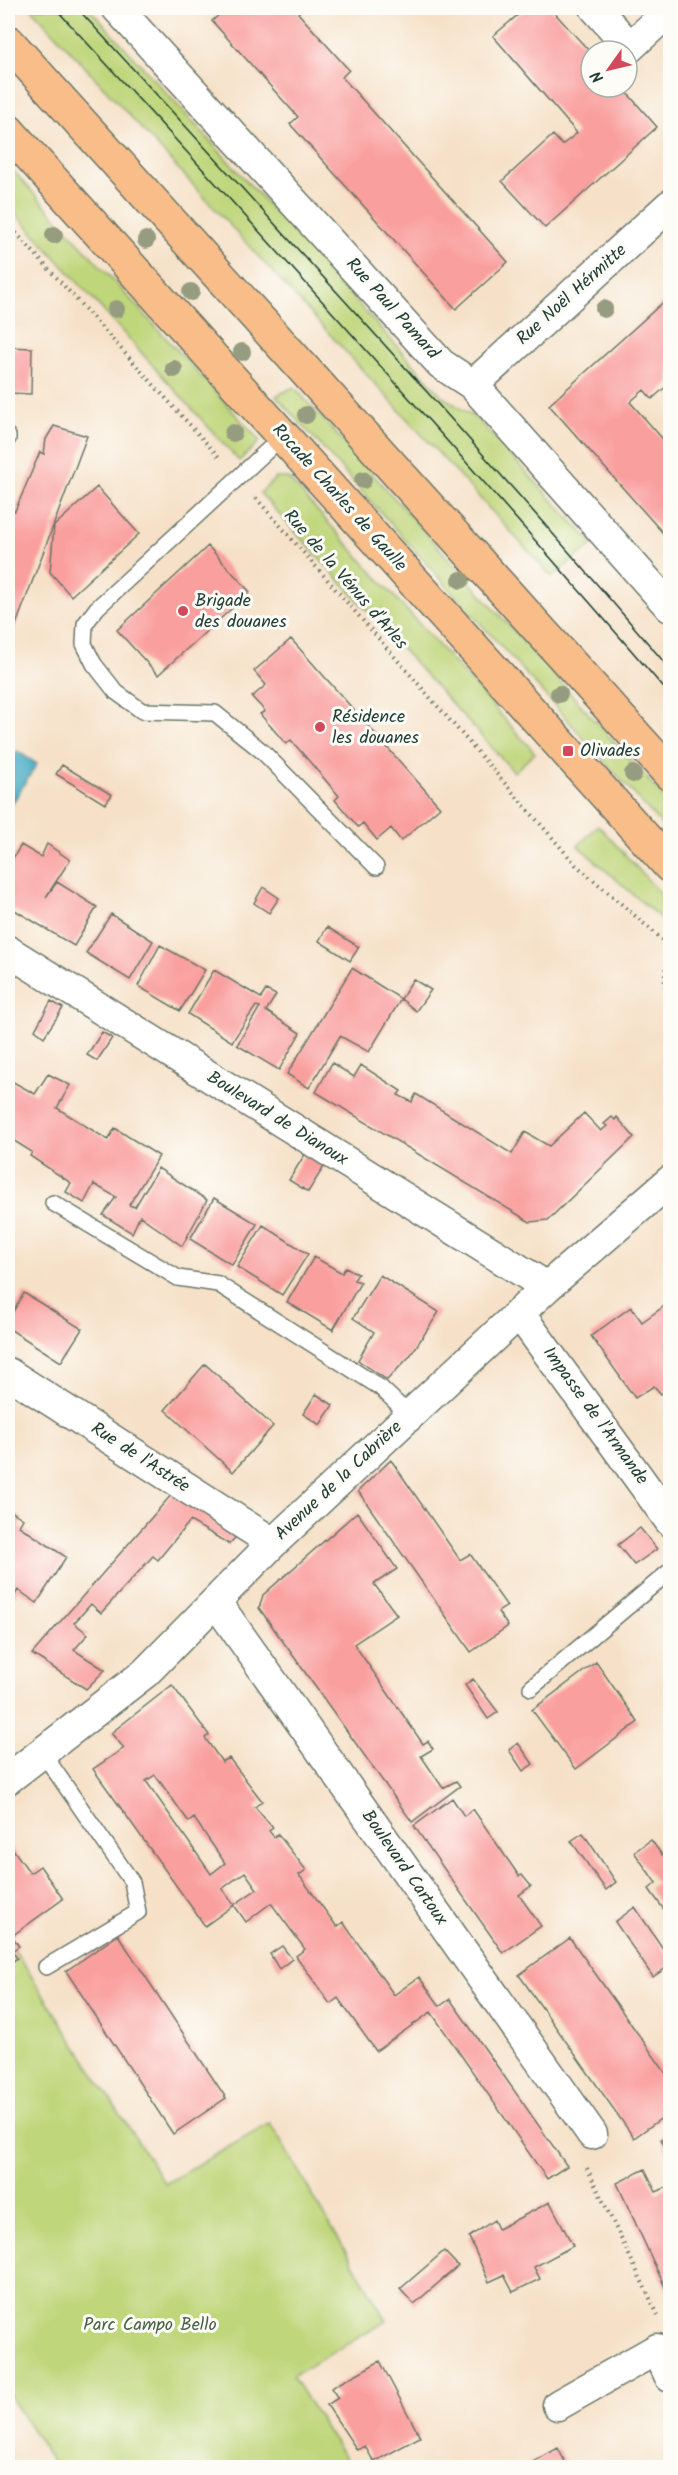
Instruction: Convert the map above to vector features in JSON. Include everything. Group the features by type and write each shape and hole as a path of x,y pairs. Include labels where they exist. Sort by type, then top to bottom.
{"main road":[{"path":"8,42 670,774"},
{"name":"Rocade Charles de Gaulle","path":"8,131 670,866"}],"street":[{"path":"596,8 630,47 670,10"},
{"name":"Rue Paul Pamard","path":"122,9 441,363 473,385 670,607"},
{"name":"Rue Noël Hérmitte","path":"473,385 670,205"},
{"name":"Boulevard de Dianoux","path":"8,951 547,1287"},
{"name":"Avenue de la Cabrière","path":"8,1779 145,1673 273,1543 547,1287 670,1181"},
{"name":"Impasse de l'Armande","path":"519,1313 670,1521"},
{"name":"Rue de l'Astrée","path":"8,1373 273,1543"},
{"name":"Boulevard Cartoux","path":"216,1602 592,2134"},
{"path":"558,2405 657,2349 670,2377"}],"lane":[{"path":"283,436 97,608 85,624 84,644 94,664 116,693 142,711 215,712 263,752 376,867"},
{"path":"53,1203 178,1278 218,1284 381,1388 410,1415"},
{"path":"531,1688 670,1571"},
{"path":"42,1752 132,1882 138,1911 46,1967"}],"path":[{"name":"Rue de la Vénus d'Arles","path":"8,224 238,478 576,865 670,946"},
{"path":"670,951 665,967 664,989 670,1013"},
{"path":"592,2134 583,2158 660,2320"}],"green space":[{"path":"31,8 89,8 443,397 477,419 593,544 552,577"},
{"path":"8,165 260,441 239,461 8,205"},
{"path":"294,387 670,804 670,834 276,396"},
{"path":"276,478 288,478 535,753 514,772 260,493"},
{"path":"598,825 670,904 668,925 578,846"},
{"name":"Parc Campo Bello","path":"8,1940 165,2184 270,2123 387,2321 292,2376 348,2463 338,2468 56,2467 8,2393"}],"water":[{"path":"17,751 37,764 12,804 8,801 8,767"}],"building":[{"path":"227,8 303,8 298,13 349,70 342,77 508,262 456,309 290,124 298,117 212,21"},
{"path":"526,8 550,8 579,40 579,99 632,99 657,127 545,228 502,181 553,135 562,145 577,133 493,36"},
{"path":"670,296 670,383 652,399 644,390 630,402 670,447 670,541 549,405"},
{"path":"8,347 32,348 31,394 8,393"},
{"path":"54,426 87,436 8,646 8,524 10,524 13,511 15,511 40,452 44,454 46,439"},
{"path":"97,487 139,534 71,596 50,572 54,526"},
{"name":"Brigade des douanes","path":"208,546 250,592 158,675 117,630"},
{"name":"Résidence les douanes","path":"291,639 440,807 401,841 391,828 377,840 363,823 358,827 335,800 339,796 291,740 286,744 260,714 265,711 252,697 266,685 254,671"},
{"path":"62,765 112,795 105,804 56,774"},
{"path":"47,844 70,860 46,897 57,882 97,907 74,946 8,906 8,866 21,845 41,857"},
{"path":"263,887 279,898 269,913 254,903"},
{"path":"111,914 153,941 130,980 86,953"},
{"path":"327,927 359,947 350,961 319,941"},
{"path":"160,945 205,970 180,1011 138,986"},
{"path":"352,968 401,999 369,1052 340,1036 309,1088 287,1074"},
{"path":"214,970 261,998 266,990 276,995 266,1011 300,1033 279,1070 237,1045 260,1007 256,1006 232,1042 188,1014"},
{"path":"413,979 431,990 416,1011 401,999"},
{"path":"51,1001 63,1008 44,1037 35,1030"},
{"path":"102,1032 112,1038 97,1061 87,1055"},
{"path":"332,1063 354,1077 361,1065 401,1091 398,1095 412,1102 416,1094 512,1154 525,1132 549,1146 584,1113 601,1131 607,1126 604,1124 612,1117 615,1120 617,1117 634,1137 548,1220 530,1222 316,1092"},
{"path":"48,1074 70,1085 57,1108 108,1140 115,1128 159,1156 129,1205 135,1207 158,1168 207,1200 182,1246 140,1216 132,1233 103,1215 116,1197 94,1184 84,1203 66,1192 71,1183 30,1156 32,1152 8,1137 8,1079 35,1094"},
{"path":"305,1154 325,1165 308,1192 289,1180"},
{"path":"214,1198 257,1224 232,1265 190,1239"},
{"path":"263,1225 308,1254 282,1295 237,1267"},
{"path":"314,1257 342,1273 346,1267 358,1274 354,1280 361,1282 333,1330 287,1302"},
{"path":"380,1275 439,1312 410,1356 387,1380 358,1360 374,1332 353,1318"},
{"path":"24,1293 82,1329 61,1362 8,1328 8,1320"},
{"path":"670,1302 670,1387 661,1394 654,1386 635,1398 591,1336 631,1307 642,1322"},
{"path":"205,1364 273,1426 233,1472 165,1410"},
{"path":"316,1394 333,1405 320,1425 303,1414"},
{"path":"391,1460 460,1560 470,1554 507,1606 498,1612 508,1626 471,1652 358,1491"},
{"path":"173,1493 239,1534 229,1544 190,1521 158,1560 153,1556 101,1613 91,1604 74,1623 88,1634 74,1650 105,1670 86,1689 32,1654"},
{"path":"8,1509 23,1519 19,1526 66,1557 37,1603 18,1590 8,1606"},
{"path":"357,1512 397,1569 374,1584 397,1615 354,1644 423,1744 428,1741 433,1749 421,1756 443,1788 456,1781 460,1786 412,1822 259,1608 263,1595"},
{"path":"640,1528 657,1549 634,1565 618,1545"},
{"path":"596,1662 638,1722 576,1769 532,1710"},
{"path":"473,1679 498,1712 488,1719 465,1685"},
{"path":"172,1685 209,1735 205,1738 222,1762 229,1758 262,1801 255,1807 273,1828 269,1831 274,1837 278,1834 306,1870 299,1875 337,1927 343,1922 394,1995 419,1977 440,2006 450,1999 567,2166 547,2179 431,2012 376,2051 338,1998 330,2004 296,1956 305,1949 271,1903 246,1922 234,1905 205,1926 93,1769 124,1748 111,1733","holes":["155,1775 189,1822 194,1818 225,1863 211,1874 146,1781","245,1872 257,1889 234,1905 222,1889"]},
{"path":"518,1743 533,1764 523,1771 509,1750"},
{"path":"452,1798 464,1816 473,1809 519,1876 522,1875 531,1886 519,1895 541,1926 503,1953 414,1826"},
{"path":"583,1833 616,1882 606,1890 571,1841"},
{"path":"651,1840 662,1855 670,1849 670,1918 649,1889 656,1883 634,1852"},
{"path":"10,1845 30,1873 40,1866 63,1899 12,1936 19,1946 12,1951 17,1958 12,1962 8,1955 8,1847"},
{"path":"635,1907 670,1959 670,1965 653,1977 615,1922"},
{"path":"118,1935 226,2098 173,2134 66,1971"},
{"path":"570,1938 670,2079 670,2112 634,2138 519,1975"},
{"path":"282,1946 292,1959 279,1969 270,1954"},
{"path":"670,2133 670,2158 661,2139"},
{"path":"645,2169 656,2192 670,2186 670,2298 617,2183"},
{"path":"550,2202 573,2246 534,2267 540,2279 513,2292 504,2275 489,2282 469,2237 494,2220 498,2229"},
{"path":"444,2251 458,2266 414,2304 400,2289"},
{"path":"380,2361 420,2437 374,2462 365,2446 357,2450 327,2405 338,2398 331,2388"},
{"path":"558,2448 568,2468 522,2468"}],"tram line":[{"path":"55,8 365,349 670,695"},
{"path":"77,8 451,418 670,669"}],"place":[{"name":"Brigade des douanes","path":"183,611"},
{"name":"Résidence les douanes","path":"320,727"},
{"name":"Olivades","path":"568,751"}]}
